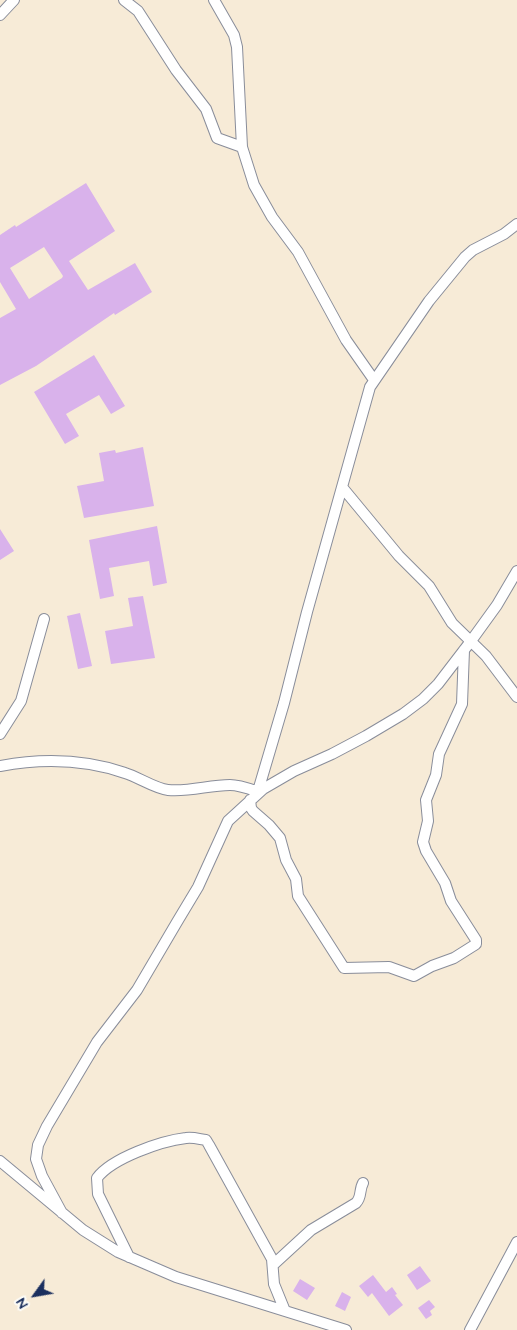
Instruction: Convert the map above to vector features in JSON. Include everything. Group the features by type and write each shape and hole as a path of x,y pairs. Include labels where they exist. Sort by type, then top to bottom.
{"street":[{"path":"0,15 14,0"},
{"path":"124,0 138,11 176,70 206,109 216,138 242,147"},
{"path":"214,0 230,28 237,47 242,147 254,185 260,198 298,252 346,340 374,380"},
{"path":"259,792 284,703 306,612 360,419 374,380 429,301 465,257 473,250 504,234 517,224"},
{"path":"342,486 399,556 429,586 468,646 486,656 517,697"},
{"path":"62,1213 42,1176 36,1159 38,1145 46,1126 97,1042 137,990 178,922 198,887 228,821 259,792 285,776 339,751 403,714 438,684 497,605 517,571"},
{"path":"0,734 21,701 44,619"},
{"path":"250,800 253,811 280,838 286,860 296,879 298,896 344,968 389,967 414,976 432,966 454,958 476,944 476,940 451,901 448,889 426,851 423,842 428,820 426,800 436,775 439,754 462,704 468,646"},
{"path":"0,766 20,762 73,761 102,766 126,773 165,790 197,790 230,784 259,792"},
{"path":"129,1258 98,1194 97,1178 102,1172 123,1159 154,1146 186,1138 206,1140 274,1264 274,1284 286,1311"},
{"path":"0,1161 82,1230 129,1258 176,1277 346,1330"},
{"path":"274,1264 312,1230 356,1203 360,1197 360,1188 363,1183"},
{"path":"470,1330 517,1242"}],"building":[{"path":"86,183 115,231 69,261 88,290 135,263 152,292 115,315 114,313 36,366 0,385 0,318 16,309 0,282 0,235 15,225 16,227","holes":["44,247 63,276 29,299 10,268"]},
{"path":"94,355 125,406 111,414 99,395 66,414 79,436 65,444 34,392"},
{"path":"143,447 154,506 84,518 77,486 104,481 99,453 115,450 116,453"},
{"path":"157,526 167,583 153,586 149,561 109,568 114,596 100,599 89,540"},
{"path":"0,529 14,551 0,560"},
{"path":"143,596 155,658 111,664 105,631 133,626 128,598"},
{"path":"80,613 92,666 78,669 67,616"},
{"path":"420,1266 431,1281 417,1290 407,1275"},
{"path":"373,1275 386,1292 392,1287 397,1294 395,1295 403,1305 389,1316 372,1293 368,1297 359,1286"},
{"path":"300,1279 315,1288 307,1300 293,1291"},
{"path":"342,1292 351,1297 345,1311 335,1306"},
{"path":"429,1300 435,1307 430,1311 432,1315 426,1319 418,1308"}]}
